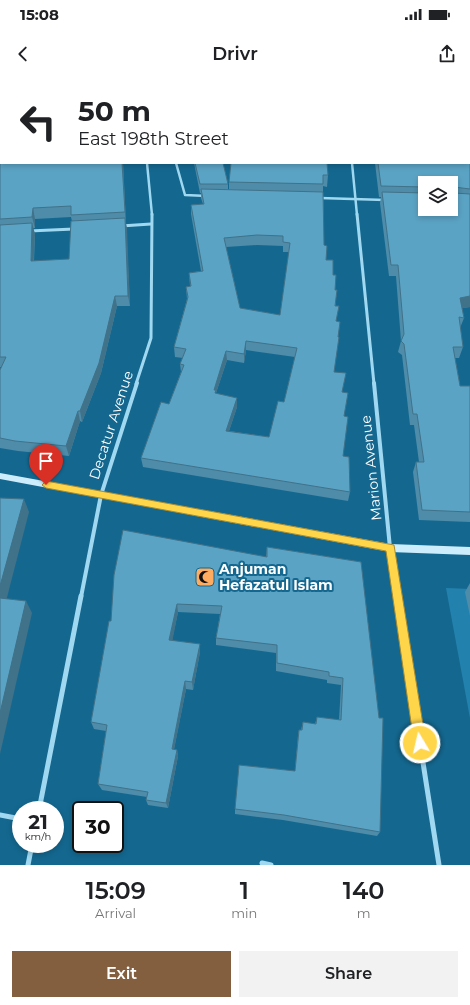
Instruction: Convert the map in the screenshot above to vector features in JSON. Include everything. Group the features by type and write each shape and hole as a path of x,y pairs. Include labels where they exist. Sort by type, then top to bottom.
{"street":[{"name":"Decatur Avenue","path":"41,801 101,495 151,338 150,224 152,208 147,164"},
{"path":"176,164 184,195 208,196"},
{"name":"Marion Avenue","path":"352,164 390,548 439,865"},
{"path":"318,198 391,200"},
{"path":"114,226 150,224"},
{"path":"23,232 76,229"},
{"path":"0,476 390,548 470,551"},
{"path":"0,815 12,817"},
{"path":"28,865 30,853"},
{"path":"262,863 271,865"}],"shaded area":[{"path":"446,588 470,589 470,718"}],"building":[{"path":"0,164 122,164 125,212 71,215 71,206 33,208 32,217 0,219"},
{"path":"195,164 223,164 228,184 200,184"},
{"path":"231,164 327,164 328,175 323,175 323,184 229,182"},
{"path":"378,164 470,164 470,189 458,188 458,176 418,176 418,187 381,186"},
{"path":"201,189 323,192 324,245 327,246 326,260 333,260 333,275 336,275 335,290 337,290 335,306 339,306 336,321 340,322 334,372 346,373 342,392 348,393 344,416 348,417 343,456 349,457 350,492 141,458 161,402 169,404 184,365 180,364 186,349 174,347 188,297 186,287 191,286 189,273 203,271 191,205 204,204","holes":["257,235 283,236 283,242 290,243 280,315 240,308 224,238","246,341 297,348 284,402 278,401 269,437 226,431 237,398 215,393 216,390 214,390 226,351 244,354"]},
{"path":"382,192 418,193 418,216 458,216 458,193 470,194 470,296 460,298 464,318 459,317 463,347 453,347 460,386 470,386 470,512 422,510 416,462 424,462 417,414 413,414 404,344 401,341 404,334 398,265 391,265"},
{"path":"125,218 128,296 115,296 99,363 80,411 78,411 66,446 0,438 0,370 6,357 0,357 0,225 32,223 31,261 69,259 71,221"},
{"path":"0,498 24,499 0,586"},
{"path":"123,530 267,557 267,547 361,562 379,718 383,718 380,832 284,815 235,809 239,765 295,771 299,730 302,730 303,722 316,724 317,717 341,720 343,678 329,676 329,672 277,663 277,645 216,638 222,606 177,604 169,640 200,644 192,682 185,681 172,749 177,750 166,803 146,800 148,792 98,784 107,725 91,722 109,621 111,621 114,575"},
{"path":"0,598 26,601 0,713"}],"place":[{"name":"Anjuman Hefazatul Islam","path":"205,577"}],"route":[{"path":"46,485 390,548 420,743"}]}
